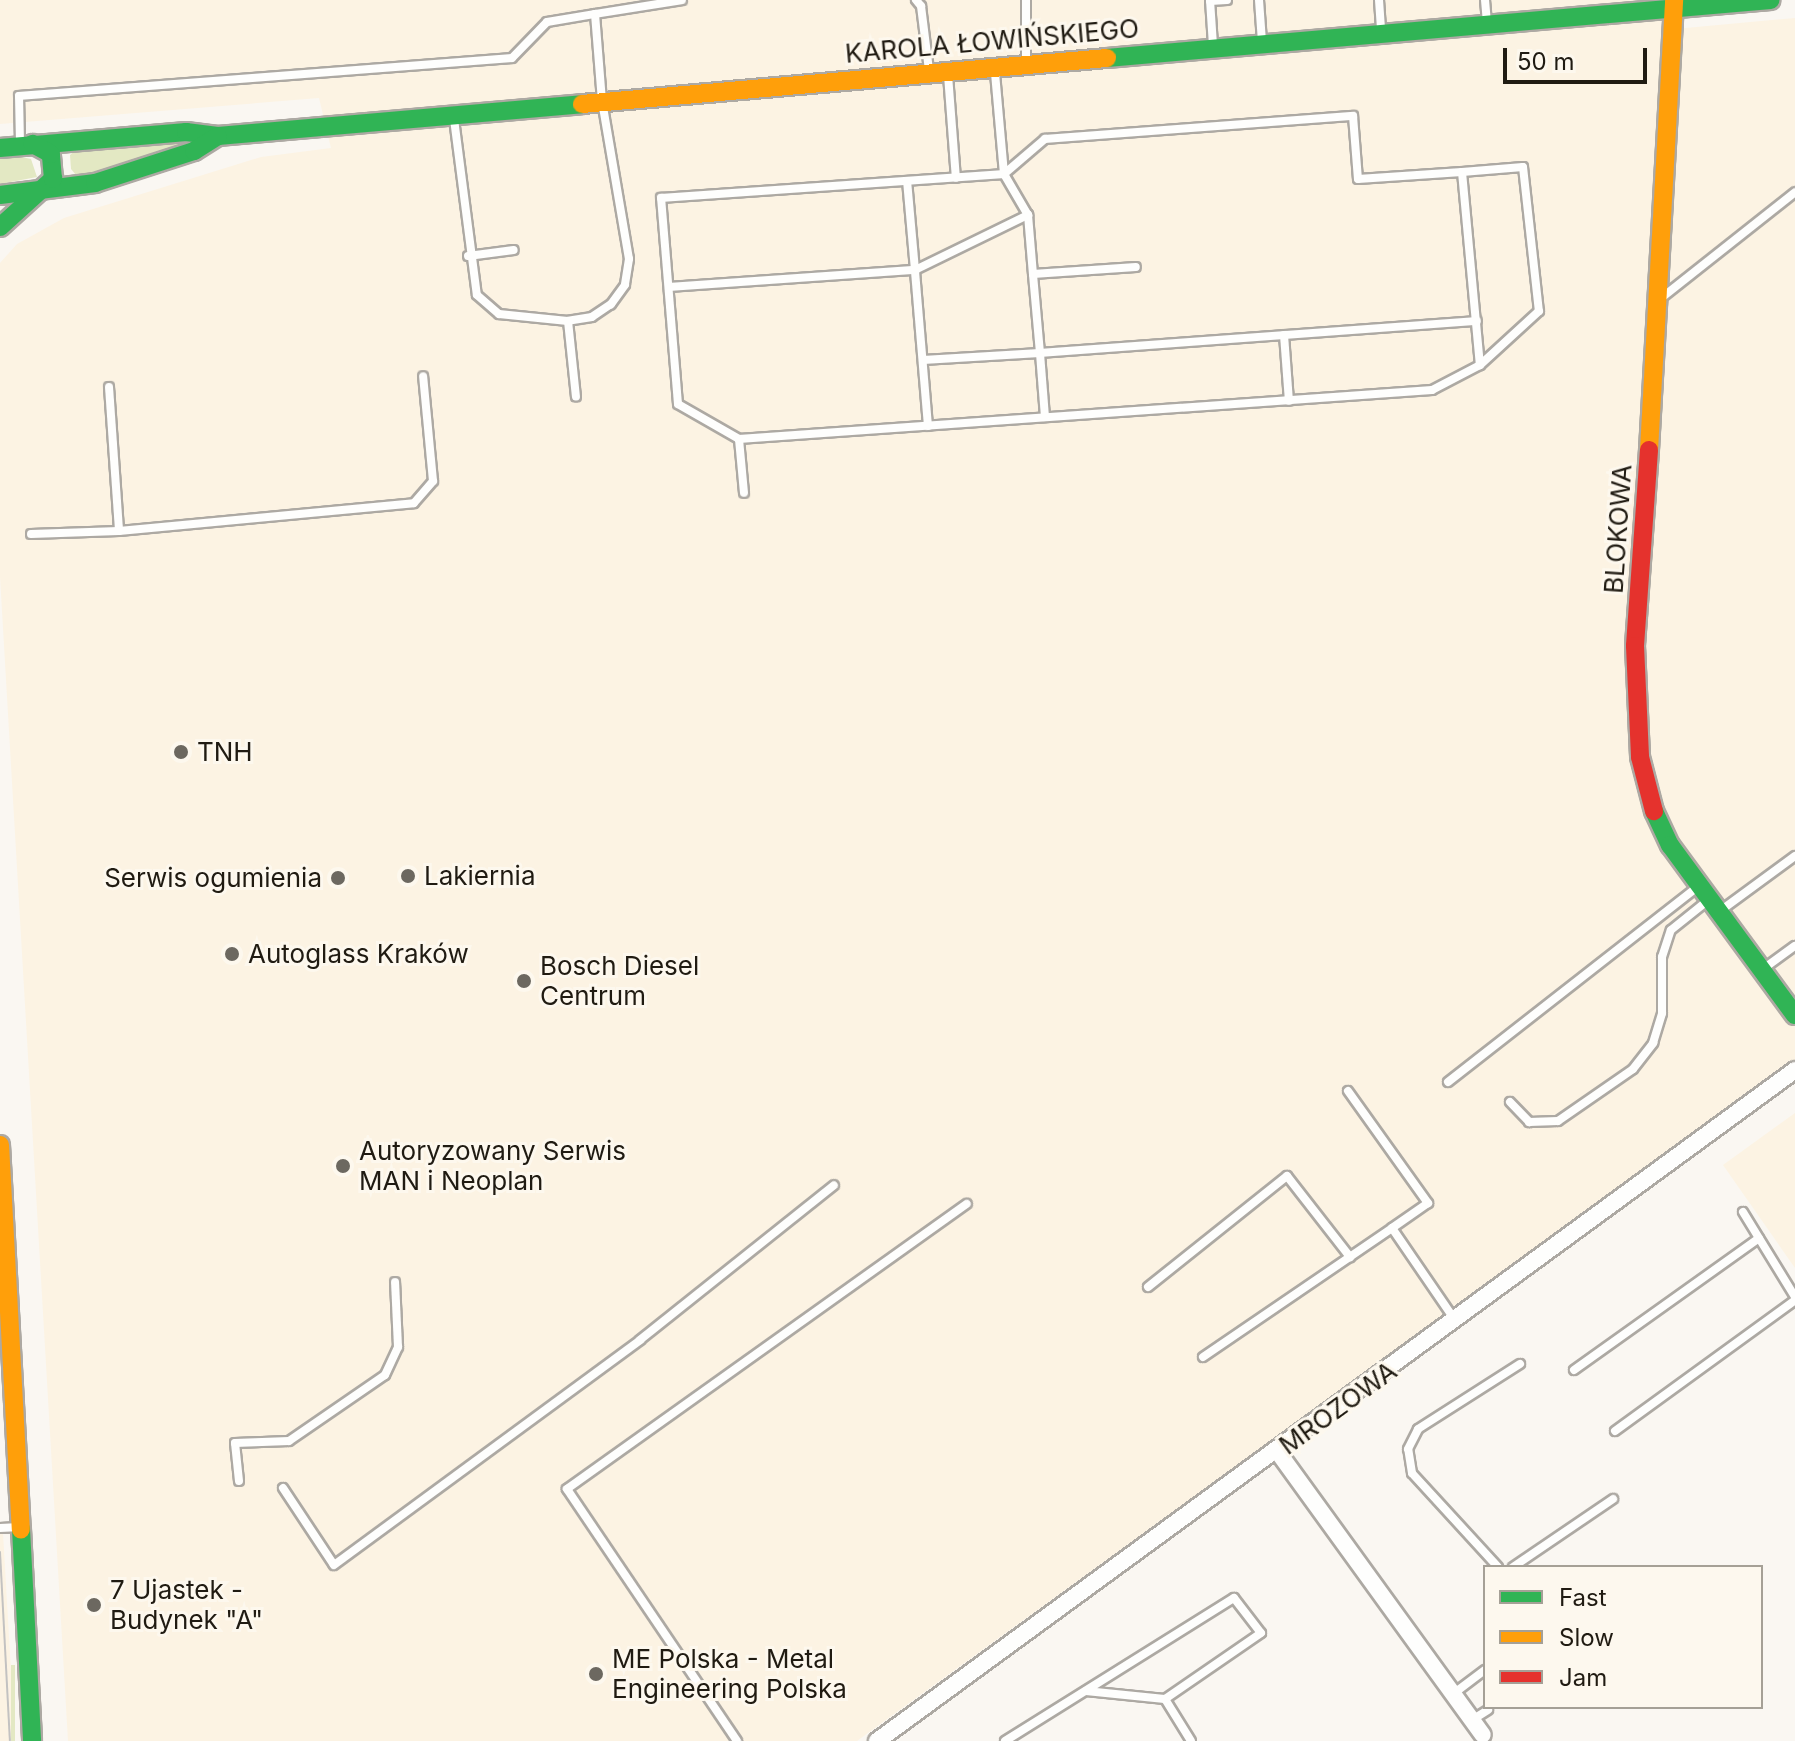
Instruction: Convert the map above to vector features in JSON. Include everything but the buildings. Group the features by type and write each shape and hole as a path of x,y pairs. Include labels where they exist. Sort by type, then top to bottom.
{"street":[{"name":"KAROLA ŁOWIŃSKIEGO","path":"0,148 186,132 218,136 1213,46 1487,25 1674,4 1770,0"},
{"name":"BLOKOWA","path":"1674,4 1660,299 1635,646 1640,757 1658,823 1795,1015"},
{"name":"KAROLA ŁOWIŃSKIEGO","path":"0,195 95,183 160,162 218,136"},
{"path":"0,227 44,191 53,179 54,162 47,149 26,145"},
{"name":"MROZOWA","path":"877,1741 1278,1452 1795,1070"},
{"path":"0,1145 32,1741"},
{"path":"1278,1452 1485,1738"}],"lane":[{"path":"26,145 19,96 512,58 547,22 682,0"},
{"path":"916,0 921,6 939,73 956,178"},
{"path":"1026,0 1026,64"},
{"path":"1213,46 1210,1 1227,0"},
{"path":"1259,0 1262,42"},
{"path":"1379,0 1381,33"},
{"path":"1485,0 1487,25"},
{"path":"453,114 471,281 486,308 516,318 568,321 592,317 611,304 625,285 629,259 602,101 595,14"},
{"path":"994,68 1004,174 1028,215 1045,417"},
{"path":"1353,116 1358,179 1523,167 1539,311 1480,365 1432,390 739,439 678,404 661,198 1004,174 1045,139 1353,116"},
{"path":"1462,172 1480,365"},
{"path":"907,181 928,426"},
{"path":"1660,299 1795,192"},
{"path":"669,287 915,270 1028,215"},
{"path":"468,256 514,250"},
{"path":"1033,274 1136,267"},
{"path":"568,321 576,397"},
{"path":"923,360 1477,321"},
{"path":"1284,335 1289,401"},
{"path":"31,534 119,531 414,503 433,481 423,376"},
{"path":"109,387 119,531"},
{"path":"739,439 744,493"},
{"path":"1448,1082 1710,899 1795,856"},
{"path":"1510,1102 1529,1122 1558,1121 1633,1069 1653,1043 1662,1013 1662,957 1671,930 1710,899"},
{"path":"1762,970 1795,946"},
{"path":"1203,1357 1428,1203 1348,1091"},
{"path":"1148,1287 1287,1176 1350,1257"},
{"path":"283,1488 334,1565 640,1340 834,1185"},
{"path":"737,1741 567,1489 967,1204"},
{"path":"1615,1431 1795,1299 1743,1212"},
{"path":"1392,1228 1456,1321"},
{"path":"1574,1370 1759,1238"},
{"path":"239,1481 235,1443 289,1441 385,1375 398,1347 395,1282"},
{"path":"1496,1565 1412,1473 1408,1449 1418,1429 1520,1364"},
{"path":"1516,1565 1613,1499"},
{"path":"0,1528 20,1527"},
{"path":"1005,1741 1085,1691 1234,1598 1261,1633 1165,1699 1085,1691"},
{"path":"1453,1694 1483,1672"},
{"path":"1165,1699 1191,1741"},
{"path":"1472,1720 1488,1710"}],"shaded area":[{"path":"0,0 1664,0 1664,30 1795,18 1795,1060 857,1741 68,1741 0,577 0,263 17,244 64,218 261,157 331,148 319,98 0,124"},
{"path":"1795,1113 1795,1268 1723,1165"},
{"path":"0,1533 3,1533 15,1741 0,1741"}],"green space":[{"path":"192,141 90,174 76,175 71,169 70,155 76,150"},
{"path":"17,156 31,159 37,177 0,184 0,158"},
{"path":"11,1665 15,1665 15,1741 11,1741"}],"tram line":[{"path":"0,1552 10,1741"}],"traffic: fast":[{"path":"1107,58 1770,0"},
{"path":"0,148 186,132 218,136 582,104"},
{"path":"0,195 95,183 194,151 218,136"},
{"path":"0,227 53,179 51,154 33,144"},
{"path":"1654,811 1670,845 1795,1015"},
{"path":"21,1529 32,1741"}],"traffic: slow":[{"path":"1649,450 1674,0"},
{"path":"582,104 1107,58"},
{"path":"0,1145 21,1529"}],"traffic: jam":[{"path":"1649,450 1635,646 1640,757 1654,811"}],"place":[{"name":"TNH","path":"181,752"},
{"name":"Lakiernia","path":"408,876"},
{"name":"Serwis ogumienia","path":"338,878"},
{"name":"Autoglass Kraków","path":"232,954"},
{"name":"Bosch Diesel Centrum","path":"524,981"},
{"name":"Autoryzowany Serwis MAN i Neoplan","path":"343,1166"},
{"name":"7 Ujastek - Budynek \"A\"","path":"94,1605"},
{"name":"ME Polska - Metal Engineering Polska","path":"596,1674"}]}
